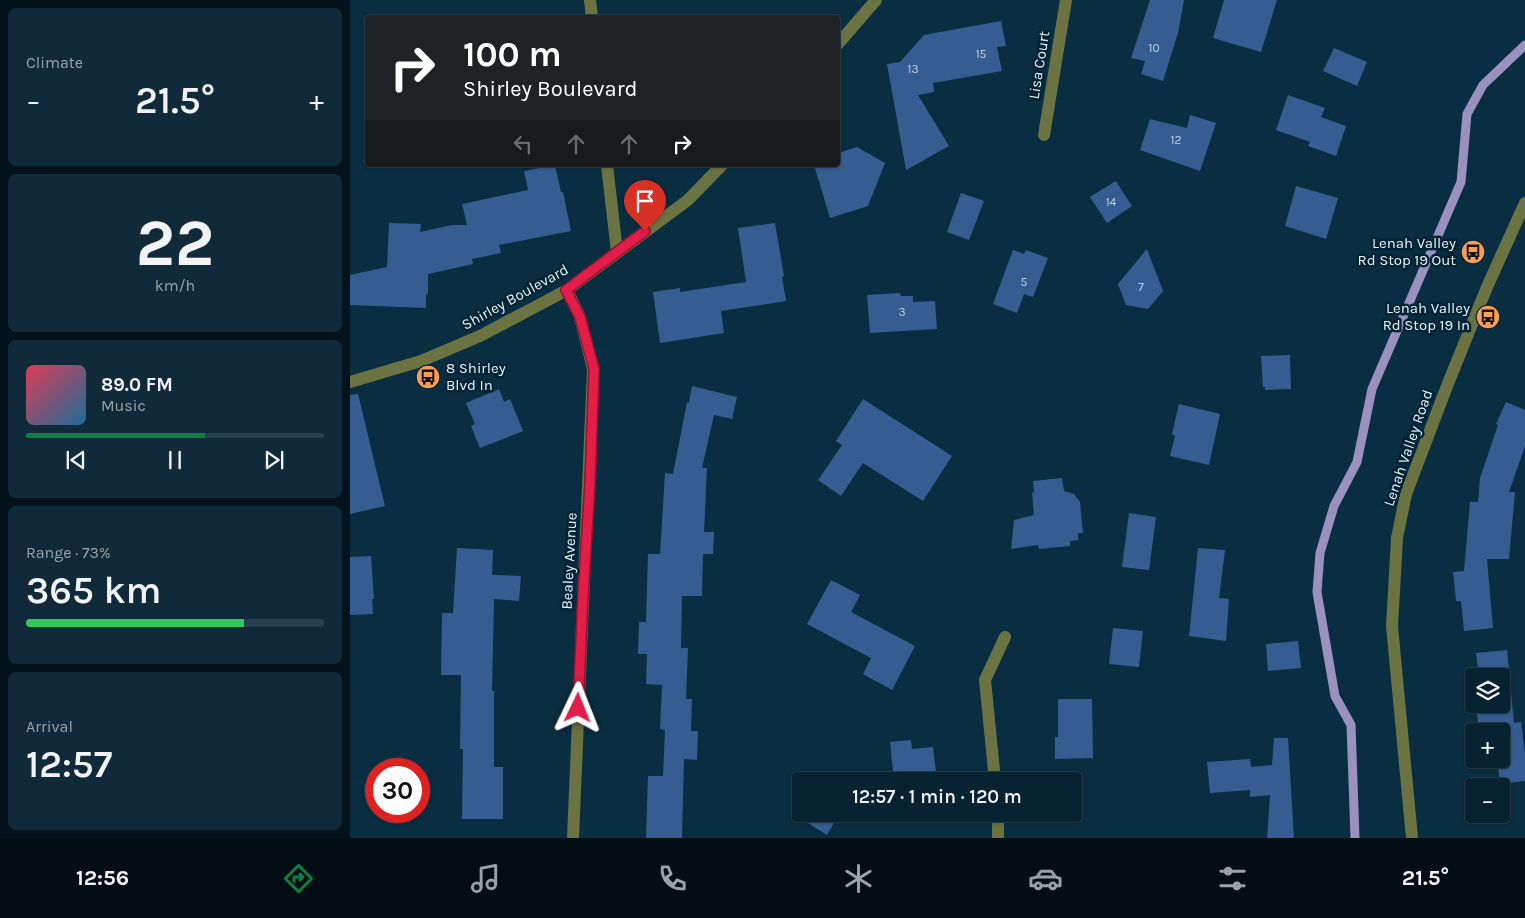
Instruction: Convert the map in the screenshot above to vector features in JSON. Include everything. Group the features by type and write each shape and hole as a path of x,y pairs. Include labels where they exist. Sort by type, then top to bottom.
{"street":[{"path":"590,0 592,15"},
{"path":"840,42 876,0"},
{"name":"Lisa Court","path":"1044,135 1066,0"},
{"path":"607,167 617,252"},
{"name":"Shirley Boulevard","path":"350,382 430,358 480,336 566,290 688,200 720,167"},
{"name":"Lenah Valley Road","path":"1412,838 1392,626 1397,538 1406,494 1446,386 1487,287 1525,203"},
{"name":"Bealey Avenue","path":"566,290 580,317 594,369 574,838"},
{"path":"993,772 985,680 1005,637"},
{"path":"998,822 998,838"}],"building":[{"path":"1150,0 1184,0 1178,33 1163,81 1141,74 1145,61 1131,58"},
{"path":"1224,0 1277,0 1261,52 1213,38"},
{"path":"1001,21 1006,46 997,47 1002,71 933,83 934,92 918,95 949,146 906,170 887,64 900,62 924,35"},
{"path":"1334,48 1367,62 1357,86 1323,71"},
{"path":"1288,95 1325,108 1321,117 1346,126 1336,156 1308,146 1310,142 1276,130"},
{"path":"1190,115 1216,123 1200,171 1140,150 1150,119 1187,128"},
{"path":"857,147 885,163 868,206 830,218 815,167 840,167 840,152"},
{"path":"555,167 571,231 499,245 501,253 472,259 473,264 428,274 426,308 350,305 350,275 387,267 389,223 421,224 420,232 452,225 467,225 462,204 528,190 524,171"},
{"path":"1116,181 1132,206 1107,223 1090,197"},
{"path":"1296,186 1338,198 1326,239 1285,226"},
{"path":"961,193 984,201 969,240 947,232"},
{"path":"775,223 784,276 782,277 786,301 721,311 724,333 660,343 653,292 680,288 680,292 746,282 738,228"},
{"path":"1147,249 1163,291 1148,309 1126,305 1118,284"},
{"path":"1013,250 1024,254 1026,250 1048,258 1033,297 1024,294 1017,313 993,304"},
{"path":"900,293 901,296 913,296 913,302 935,301 937,329 870,333 867,295"},
{"path":"1290,355 1291,389 1265,390 1265,387 1263,387 1261,356"},
{"path":"692,386 737,397 732,419 714,415 702,468 707,468 704,532 714,532 713,554 703,554 702,596 682,596 681,648 688,648 686,699 692,699 691,731 698,731 697,760 684,759 682,838 646,838 648,776 663,776 665,730 660,729 662,685 646,684 647,654 638,654 639,622 646,622 648,554 660,554 665,473 673,474 687,402 689,403"},
{"path":"499,389 504,402 510,399 523,431 480,448 471,426 475,424 466,403"},
{"path":"358,394 385,506 350,514 350,395"},
{"path":"863,399 952,456 923,501 863,463 841,496 818,480 842,445 836,441"},
{"path":"1506,402 1525,410 1525,446 1509,492 1515,492 1509,559 1487,559 1493,628 1464,631 1461,601 1456,601 1453,572 1464,571 1470,502 1478,502 1480,478 1498,425 1496,424"},
{"path":"1179,404 1220,414 1209,465 1170,456 1175,436 1172,434"},
{"path":"1062,478 1064,491 1074,494 1080,502 1083,533 1078,533 1078,540 1070,541 1070,546 1039,549 1038,545 1011,549 1014,520 1034,515 1033,481"},
{"path":"1129,513 1156,517 1149,570 1122,567"},
{"path":"457,548 493,550 492,575 521,576 519,601 494,599 492,691 494,691 494,767 503,767 503,819 462,819 463,749 460,749 461,675 441,675 442,613 453,613"},
{"path":"1198,548 1225,550 1219,598 1229,599 1226,641 1189,636"},
{"path":"371,556 374,599 372,599 373,614 350,615 350,557"},
{"path":"831,580 860,595 851,612 915,646 892,690 863,674 871,658 807,624"},
{"path":"1113,628 1143,631 1139,667 1109,664"},
{"path":"1298,641 1301,668 1268,671 1266,644"},
{"path":"1507,650 1509,668 1478,668 1476,653"},
{"path":"1510,681 1514,723 1521,722 1525,754 1525,781 1510,783 1510,778 1499,778 1498,768 1510,768 1510,723 1478,723 1477,713 1510,713"},
{"path":"1058,699 1092,699 1093,758 1055,759 1055,737 1058,737"},
{"path":"1274,738 1288,738 1294,838 1267,838 1270,795 1250,797 1250,790 1210,793 1207,762 1250,759 1251,767 1272,765"},
{"path":"911,740 912,749 933,747 936,772 893,772 890,742"},
{"path":"809,822 834,822 827,835"}],"waterway":[{"path":"1355,838 1351,725 1335,696 1317,592 1320,553 1334,506 1357,462 1372,389 1461,182 1467,114 1483,85 1525,45"}],"place":[{"name":"Lenah Valley Rd Stop 19 Out","path":"1473,252"},
{"name":"Lenah Valley Rd Stop 19 In","path":"1488,317"},
{"name":"8 Shirley Blvd In","path":"428,377"}],"route":[{"path":"578,708 594,369 580,317 566,290 645,231"}]}
